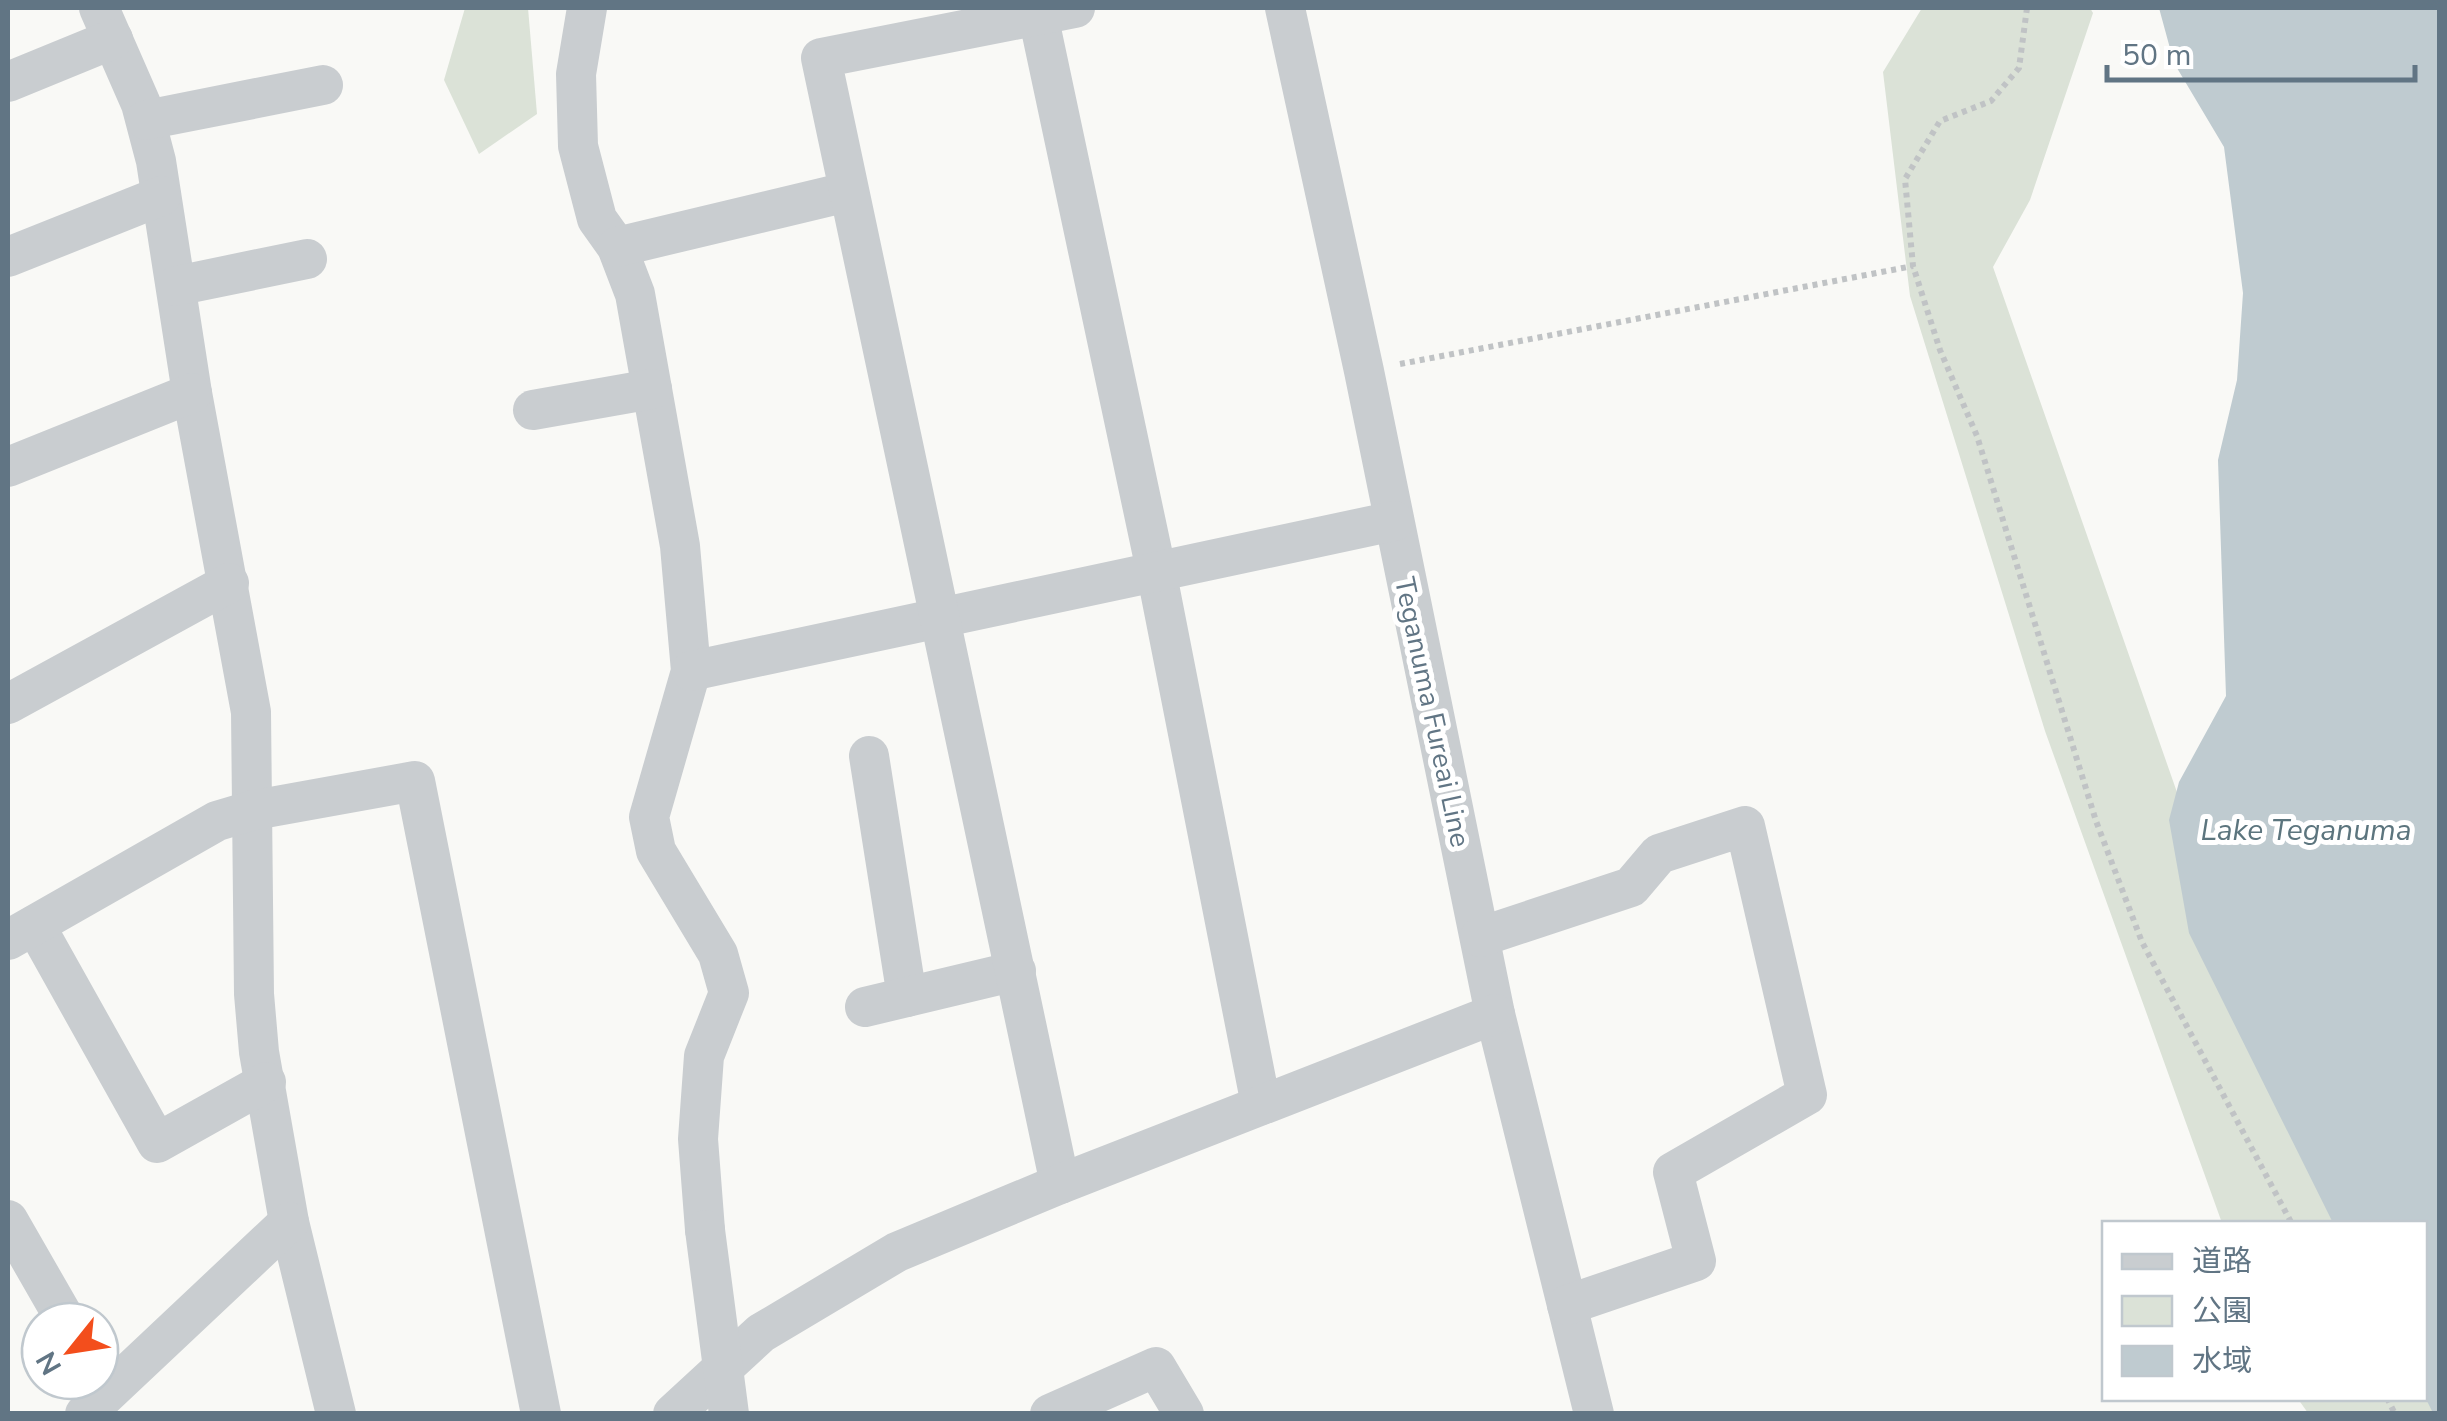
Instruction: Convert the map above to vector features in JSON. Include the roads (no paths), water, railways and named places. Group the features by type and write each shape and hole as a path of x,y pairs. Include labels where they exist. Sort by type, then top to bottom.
{"street":[{"path":"587,8 576,74 578,146 597,219 617,247 635,294 680,546 691,670 649,817 656,851 718,954 729,993 704,1056 698,1140 705,1230 729,1414"},
{"name":"Teganuma Fureai Line","path":"1285,8 1364,370 1495,1014 1594,1414"},
{"path":"1060,1184 821,58 1056,11 1156,570 1261,1104"},
{"path":"8,82 106,23 146,120 251,712 254,994 266,1082 289,1222 336,1414"},
{"path":"146,120 323,85"},
{"path":"617,247 847,192"},
{"path":"8,257 162,196"},
{"path":"176,286 307,259"},
{"path":"533,410 652,389"},
{"path":"8,466 192,393"},
{"path":"691,670 1394,521"},
{"path":"8,704 229,583"},
{"path":"868,756 907,998"},
{"path":"266,1082 158,1143 21,932 217,821 254,810 416,781 541,1414"},
{"path":"1480,937 1631,887 1659,854 1745,826 1807,1094 1673,1172 1696,1261 1567,1305"},
{"path":"865,1007 1016,971"},
{"path":"673,1414 762,1333 898,1252 1060,1184 1495,1014"},
{"path":"8,1220 55,1301"},
{"path":"120,1374 289,1222"},
{"path":"1050,1414 1156,1367 1184,1414"}],"water":[{"name":"Lake Teganuma","path":"2159,8 2439,8 2439,1413 2433,1413 2427,1401 2427,1221 2332,1221 2189,933 2169,820 2179,782 2226,696 2218,460 2237,380 2243,293 2224,147 2174,63"}]}
